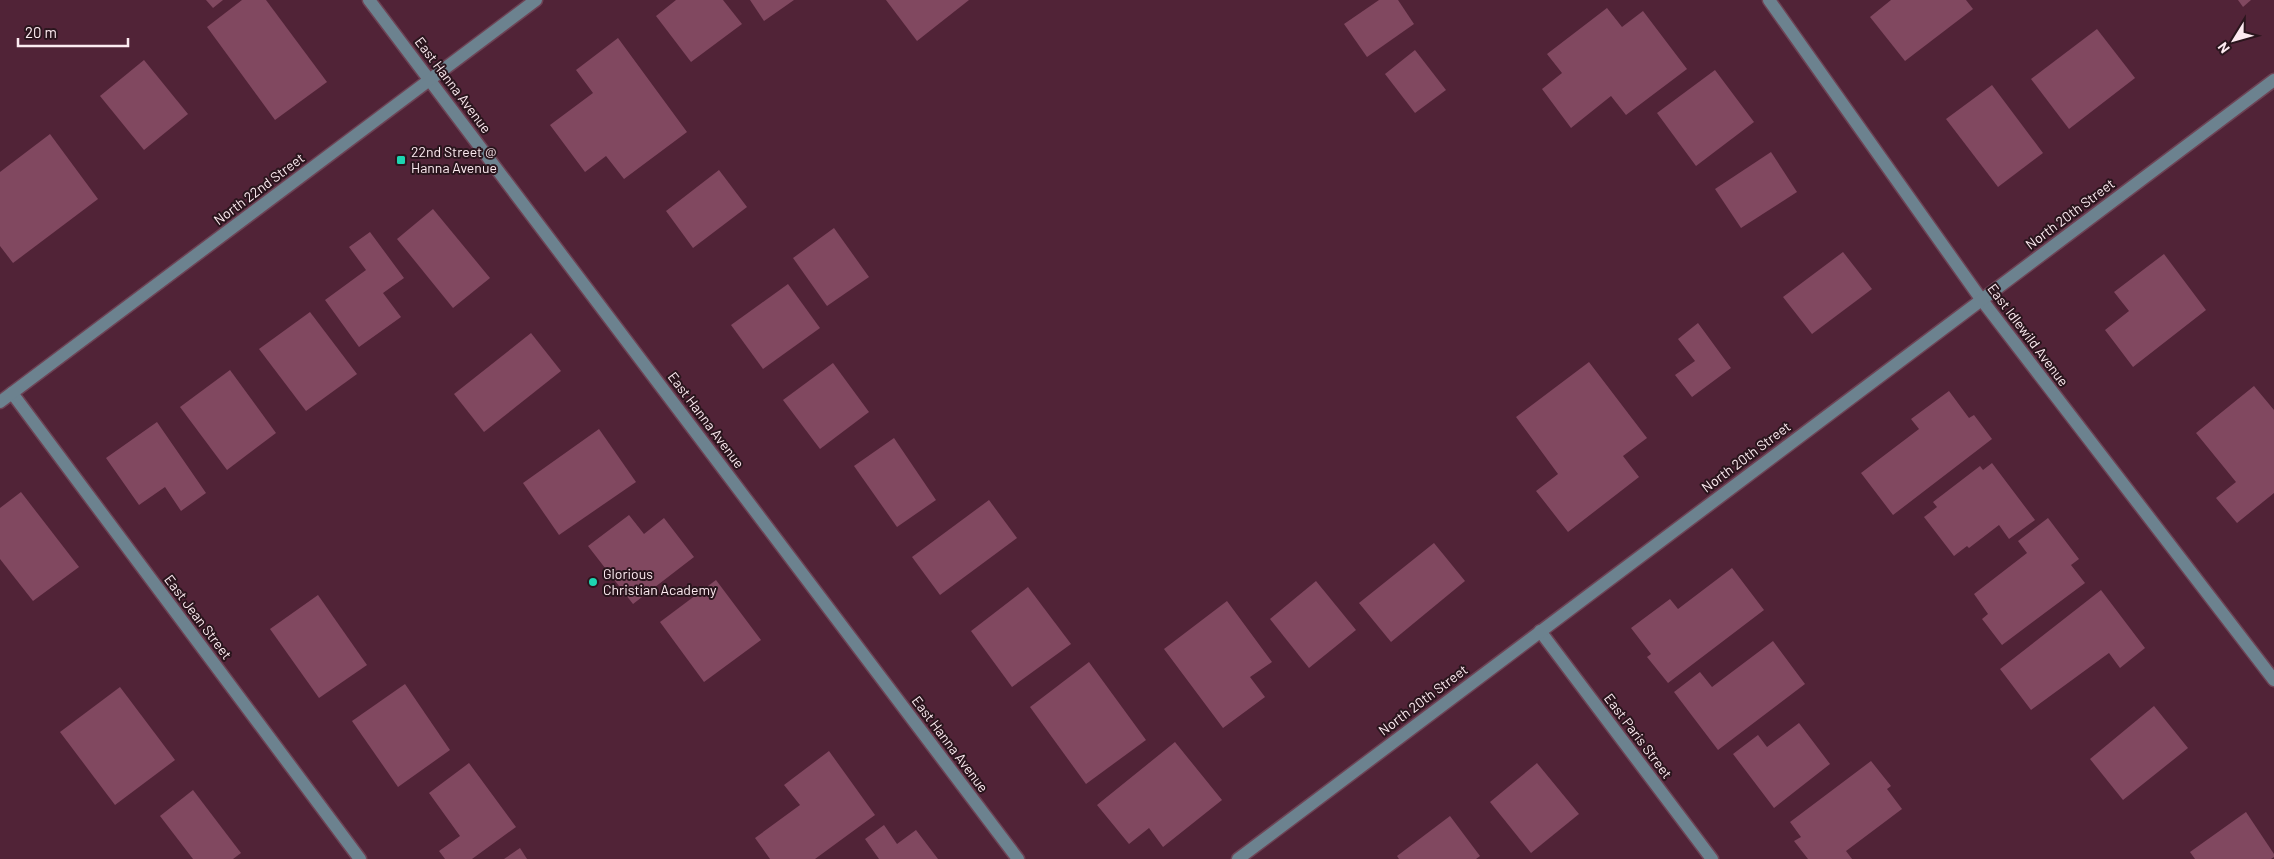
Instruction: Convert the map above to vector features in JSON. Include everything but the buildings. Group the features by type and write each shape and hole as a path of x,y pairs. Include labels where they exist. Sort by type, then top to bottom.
{"street":[{"name":"East Hanna Avenue","path":"369,0 1018,859"},
{"name":"North 22nd Street","path":"0,402 536,0"},
{"name":"East Idlewild Avenue","path":"1769,0 1982,299 2274,680"},
{"name":"North 20th Street","path":"1238,859 1540,630 2274,80"},
{"name":"East Jean Street","path":"12,393 360,859"},
{"name":"East Paris Street","path":"1540,630 1712,859"}],"place":[{"name":"22nd Street @ Hanna Avenue","path":"401,160"},
{"name":"Glorious Christian Academy","path":"593,582"}]}
